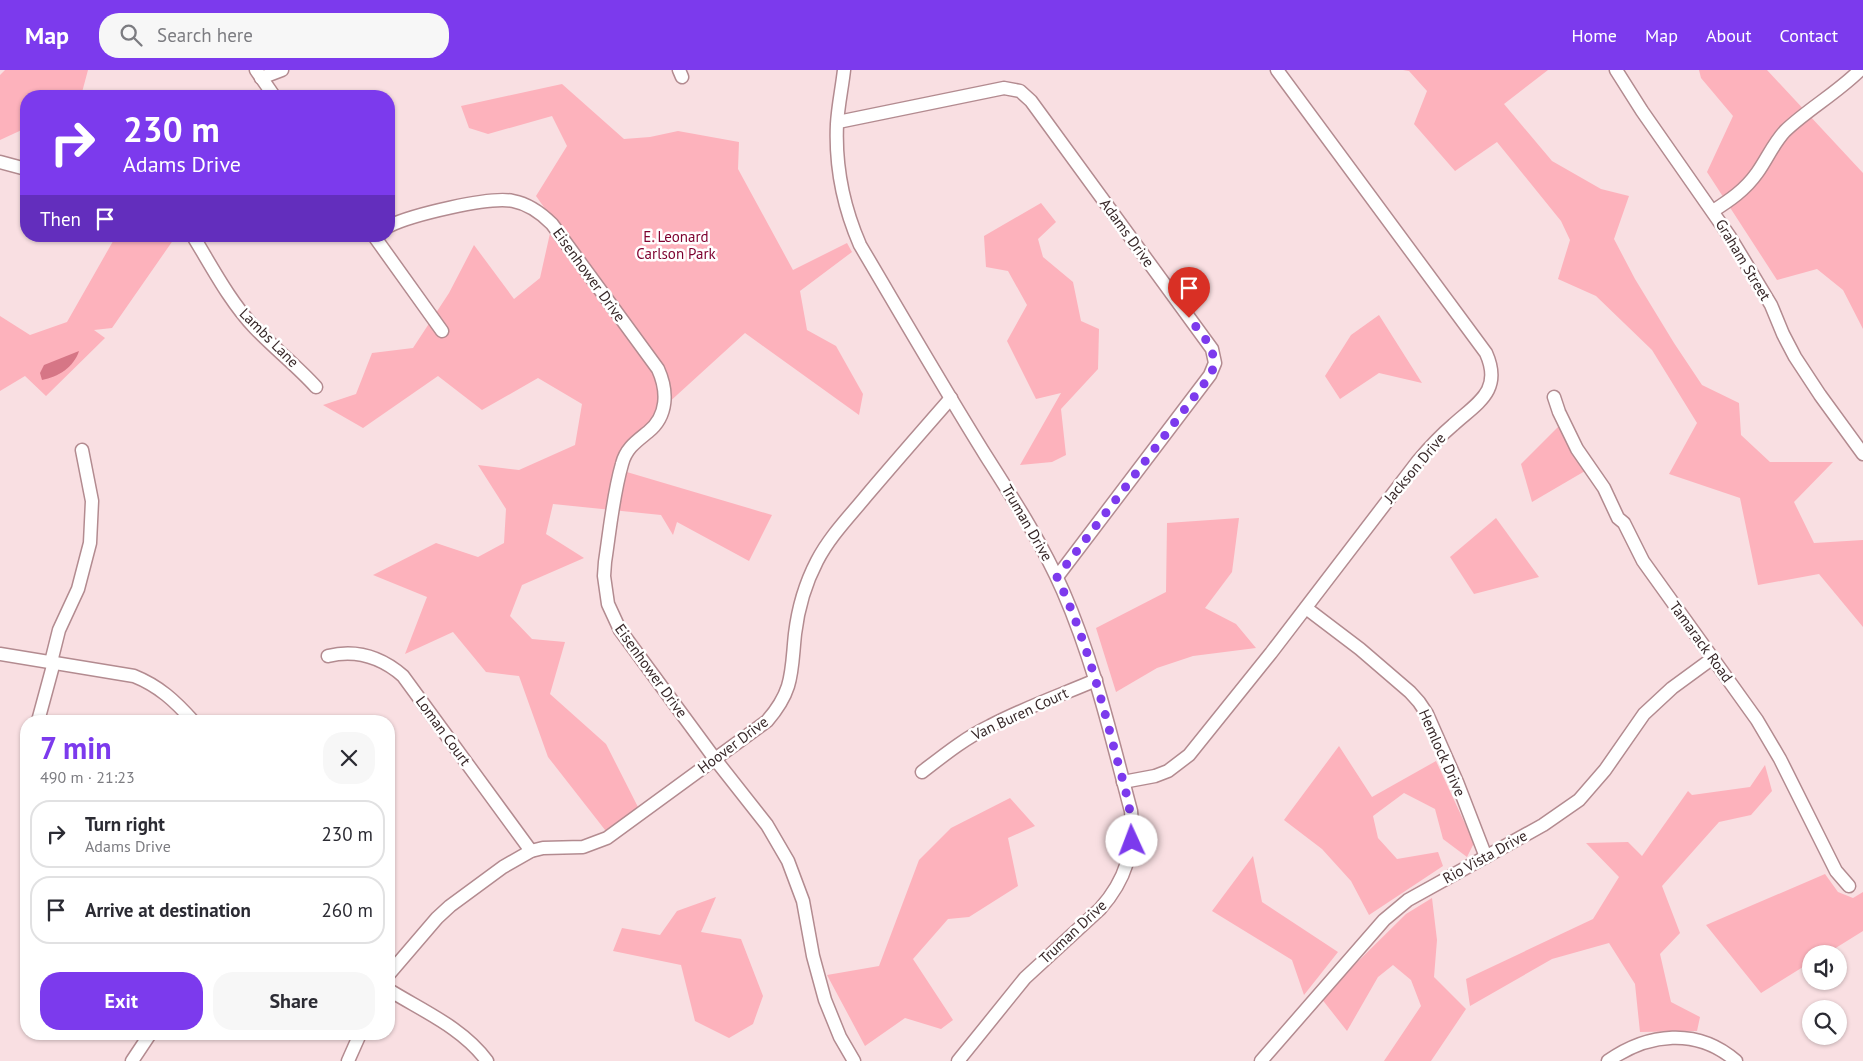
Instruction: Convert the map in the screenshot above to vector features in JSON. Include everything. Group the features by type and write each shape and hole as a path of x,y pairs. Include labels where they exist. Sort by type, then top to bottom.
{"street":[{"path":"270,90 258,74 282,70"},
{"name":"Truman Drive","path":"844,70 838,122 838,162 840,182 852,226 860,245 1024,516 1057,577 1076,621 1096,680 1131,811 1132,841 1130,857 1119,885 1100,910 1025,978 958,1061"},
{"name":"Jackson Drive","path":"1123,782 1155,776 1168,771 1189,755 1306,608 1427,451 1442,435 1484,398 1490,385 1492,371 1486,353 1277,70"},
{"name":"Graham Street","path":"1616,70 1642,111 1714,212 1771,305 1795,357 1863,454"},
{"path":"1714,212 1734,198 1749,184 1783,133 1843,86 1860,70"},
{"name":"Adams Drive","path":"838,122 1004,88 1020,91 1031,101 1212,349 1215,363 1210,376 1057,577"},
{"path":"0,162 20,167"},
{"name":"Eisenhower Drive","path":"395,224 410,218 490,200 512,201 534,208 552,224 658,369 665,388 664,407 655,424 632,445 622,462 605,562 605,590 611,611 620,630 715,759 767,824 788,861 802,900 824,1000 840,1037 854,1061"},
{"name":"Lambs Lane","path":"197,242 251,324 302,371 316,387"},
{"path":"378,242 442,331"},
{"name":"Tamarack Road","path":"1554,397 1577,449 1604,488 1618,518 1624,523 1643,561 1757,720 1780,759 1836,871 1849,886"},
{"name":"Hoover Drive","path":"395,967 436,918 502,867 531,851 543,848 583,847 607,838 767,721 782,701 792,673 795,634 802,598 809,578 821,554 846,518 951,398"},
{"path":"39,715 59,630 78,590 90,543 92,502 82,450"},
{"name":"Hemlock Drive","path":"1306,608 1376,662 1419,702 1427,714 1486,857"},
{"name":"Loman Court","path":"328,656 348,653 374,657 385,662 403,676 531,851"},
{"path":"0,654 121,672 146,681 170,696 187,715"},
{"name":"Rio Vista Drive","path":"1261,1061 1384,920 1408,900 1544,825 1579,800 1605,770 1644,714 1672,688 1713,658"},
{"name":"Van Buren Court","path":"922,772 946,753 988,726 1096,680"},
{"path":"395,994 455,1030 470,1041 487,1061"},
{"path":"1608,1061 1635,1045 1665,1038 1680,1038 1708,1044 1736,1061"},
{"path":"132,1061 146,1040"},
{"path":"348,1061 357,1040"}],"green space":[{"path":"5,70 88,70 83,90 20,90 20,131 0,140 0,75"},
{"path":"1403,70 1548,70 1504,104 1552,161 1601,189 1629,196 1614,239 1635,279 1702,385 1739,403 1741,435 1770,462 1833,462 1794,502 1814,543 1863,540 1863,627 1819,574 1758,585 1740,498 1669,474 1697,423 1652,350 1596,296 1558,279 1570,240 1561,221 1497,142 1455,171 1414,124 1427,91 1409,71"},
{"path":"1699,70 1767,70 1863,173 1863,329 1843,290 1817,269 1777,280 1707,172 1733,116 1701,78"},
{"name":"E. Leonard Carlson Park","path":"562,84 624,139 650,137 678,131 739,142 738,169 793,270 847,243 852,252 800,291 807,330 836,346 863,394 859,415 745,333 666,405 620,470 772,515 749,561 677,522 673,535 661,515 553,504 546,534 584,558 522,585 510,616 532,639 565,642 550,694 606,744 640,811 609,835 548,757 519,676 486,672 453,632 405,654 427,597 373,575 436,543 478,557 504,543 506,509 478,465 519,470 575,445 582,404 538,378 482,410 438,376 363,428 323,405 356,394 372,353 413,348 449,293 474,245 514,299 540,278 553,220 536,196 567,146 552,116 488,134 469,128 461,106"},
{"path":"1041,203 1056,222 1038,239 1043,257 1073,282 1081,321 1099,329 1098,369 1061,409 1066,455 1052,462 1020,465 1061,393 1036,399 1007,341 1027,305 1008,271 986,267 984,236"},
{"path":"113,242 172,242 112,328 94,330 105,338 46,396 25,376 0,391 0,316 30,335 67,322"},
{"path":"1379,315 1422,383 1379,373 1340,399 1325,376 1351,335"},
{"path":"1560,425 1585,471 1532,502 1521,464"},
{"path":"1239,518 1232,572 1205,608 1236,624 1256,648 1193,656 1157,668 1116,692 1096,628 1166,592 1167,523"},
{"path":"1496,518 1539,577 1474,594 1450,557"},
{"path":"1339,746 1372,797 1436,761 1474,843 1467,857 1443,839 1435,809 1404,793 1373,816 1378,838 1397,859 1438,852 1443,866 1369,915 1351,881 1322,849 1284,820"},
{"path":"1765,765 1772,791 1751,815 1719,822 1662,886 1680,933 1660,954 1671,1002 1700,1017 1697,1031 1640,1032 1635,984 1609,943 1552,959 1470,1006 1466,979 1593,919 1619,877 1586,843 1628,842 1642,856 1688,791 1692,795 1750,787"},
{"path":"1010,798 1035,826 1008,838 1018,886 969,917 948,919 913,959 953,1020 941,1029 905,1018 865,1046 827,975 879,966 919,860 951,828"},
{"path":"1253,856 1262,902 1338,952 1304,995 1292,960 1212,911"},
{"path":"1825,874 1838,892 1853,898 1863,892 1863,931 1840,945 1802,945 1802,968 1761,993 1706,925"},
{"path":"716,897 701,932 741,939 763,996 753,1024 729,1038 695,1021 681,965 613,951 622,928 660,935 677,911"},
{"path":"1432,898 1437,940 1434,977 1466,1009 1431,1061 1384,1061 1421,1006 1411,980 1393,965 1378,977 1347,1031 1321,998 1406,914"}],"shaded area":[{"path":"79,351 77,357 65,370 42,380 40,373 44,365"}],"route":[{"path":"1132,841 1131,811 1096,680 1076,621 1057,577 1214,369 1215,363 1212,349 1189,318"}]}
